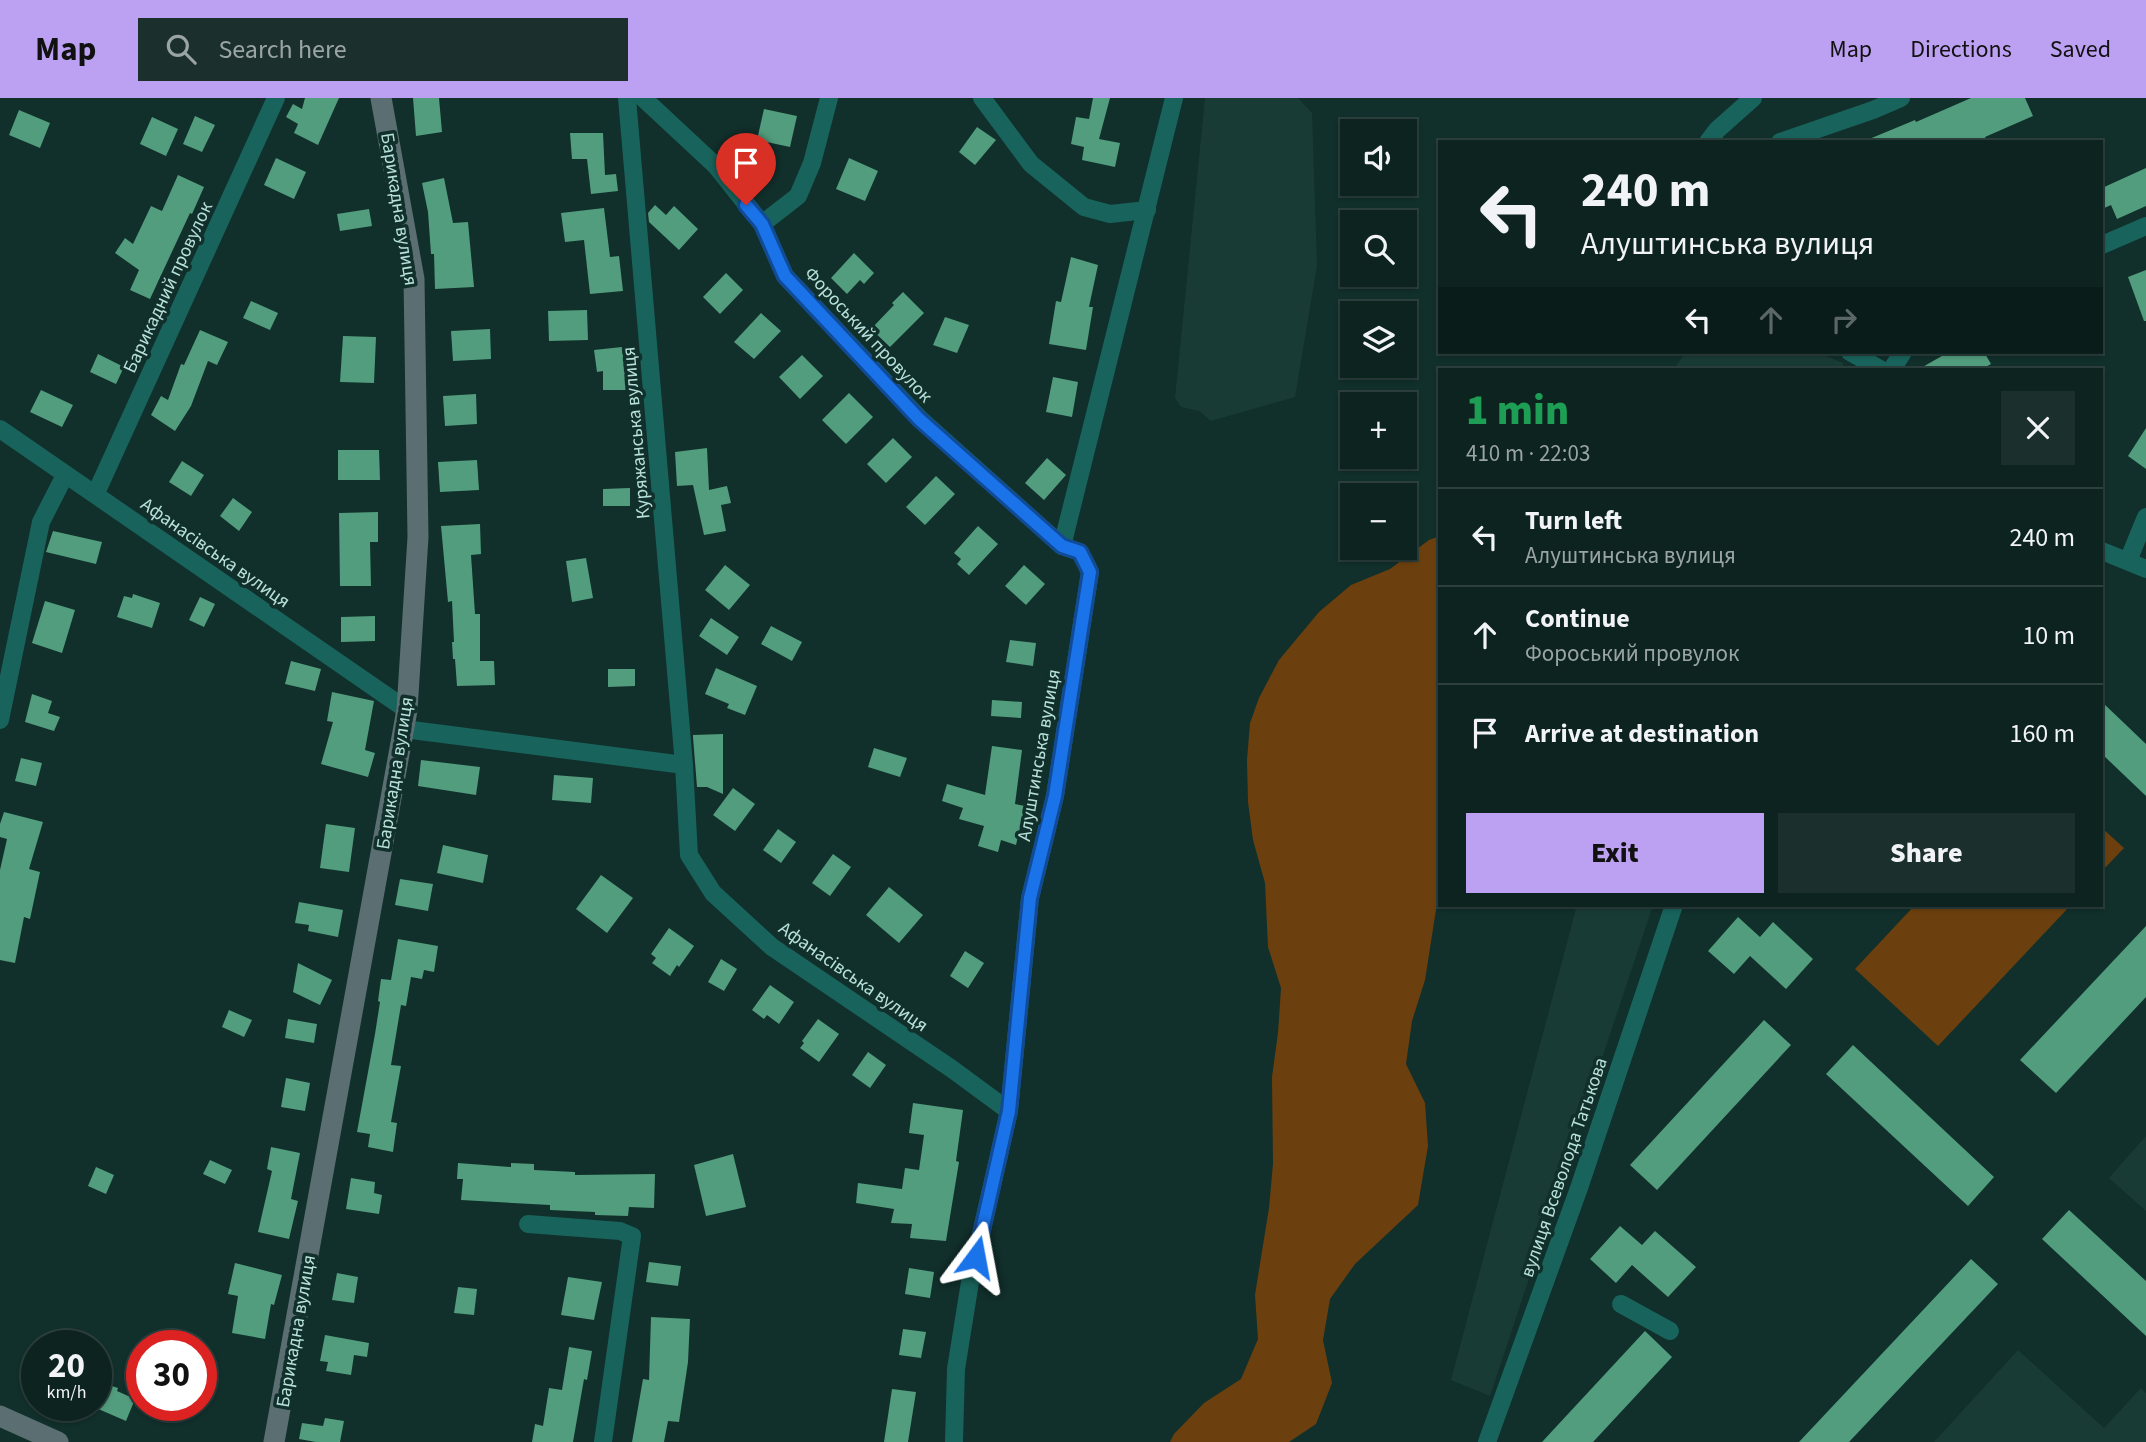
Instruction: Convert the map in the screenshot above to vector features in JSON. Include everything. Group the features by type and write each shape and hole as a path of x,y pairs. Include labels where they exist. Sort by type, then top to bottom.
{"street":[{"name":"Барикадний провулок","path":"96,493 276,98"},
{"name":"Барикадна вулиця","path":"274,1442 405,720 418,537 414,279 381,98"},
{"name":"Куряжанська вулиця","path":"627,98 684,765"},
{"name":"Фороський провулок","path":"643,98 716,166 762,224 785,276 919,419 1062,546"},
{"path":"762,224 798,196 812,163 829,98"},
{"path":"982,98 1031,164 1084,206 1110,214 1147,210"},
{"path":"1062,546 1174,98"},
{"path":"1710,140 1752,98"},
{"path":"1786,140 1901,98"},
{"path":"2103,245 2146,226"},
{"path":"1854,354 1878,368"},
{"name":"Афанасівська вулиця","path":"0,429 65,475 96,493 405,720 684,765 689,855 713,893 772,947 952,1069 1009,1111"},
{"path":"0,720 41,522 65,475"},
{"path":"2128,561 2146,517"},
{"name":"Алуштинська вулиця","path":"954,1442 956,1368 970,1282 1009,1111 1030,898 1055,796 1090,572 1080,552 1062,546"},
{"path":"2103,551 2146,569"},
{"name":"вулиця Всеволода Татькова","path":"1487,1442 1579,1188 1673,907"},
{"path":"528,1224 620,1231 632,1236 603,1442"},
{"path":"1620,1304 1671,1331"},
{"path":"0,1416 58,1442"}],"shaded area":[{"path":"1205,98 1298,98 1312,113 1317,266 1295,397 1211,421 1199,411 1181,407 1175,398"},
{"path":"1685,354 1821,354 1843,363 1843,368 1675,368"},
{"path":"1438,537 1438,897 1425,980 1412,1021 1406,1064 1425,1103 1428,1146 1418,1205 1355,1264 1330,1299 1323,1340 1332,1383 1316,1424 1289,1442 1170,1442 1174,1434 1204,1403 1241,1379 1258,1339 1255,1295 1273,1164 1272,1077 1281,988 1268,947 1265,883 1253,840 1248,802 1250,723 1259,698 1279,660 1319,612 1351,585 1390,569 1402,560 1417,560 1417,549"},
{"path":"2103,829 2124,848 2103,870"},
{"path":"1576,907 1652,907 1490,1396 1451,1380"},
{"path":"1913,907 2069,907 1938,1046 1855,969"},
{"path":"2146,1136 2146,1211 2109,1178"},
{"path":"2018,1350 2104,1428 2141,1388 2146,1393 2146,1442 1934,1442"}],"building":[{"path":"305,98 339,98 318,145 294,133 298,124 286,117 293,104 302,109"},
{"path":"413,98 439,98 442,132 416,136"},
{"path":"1093,98 1110,98 1099,139 1120,143 1115,167 1082,160 1084,147 1071,144 1076,117 1089,119"},
{"path":"1971,98 2025,98 2033,116 1985,137 1986,140 1867,140 1915,120 1916,122"},
{"path":"764,109 797,116 790,147 757,140"},
{"path":"19,110 50,123 40,148 9,135"},
{"path":"195,116 215,125 202,152 183,144"},
{"path":"152,117 178,129 166,156 140,144"},
{"path":"977,127 996,140 975,165 959,152"},
{"path":"570,133 603,133 605,175 616,174 618,191 591,194 587,159 572,159"},
{"path":"276,158 306,172 294,199 264,185"},
{"path":"849,158 878,171 865,201 836,189"},
{"path":"2146,168 2146,206 2117,219 2111,205 2103,209 2103,188"},
{"path":"178,175 204,187 150,299 130,290 139,270 115,253 125,238 133,244 151,206 162,211"},
{"path":"444,178 453,223 468,222 474,287 435,289 434,254 431,254 428,212 422,183"},
{"path":"655,205 666,215 674,206 698,229 679,250 649,222 648,213"},
{"path":"604,208 610,257 619,256 623,291 590,294 584,240 565,242 561,213"},
{"path":"369,209 372,226 340,231 337,214"},
{"path":"854,253 874,273 864,284 860,280 847,294 831,278"},
{"path":"1071,257 1098,265 1089,307 1093,307 1086,350 1049,344 1056,301 1061,302"},
{"path":"2146,270 2146,321 2144,321 2128,277"},
{"path":"726,273 743,290 720,314 703,297"},
{"path":"903,292 924,313 890,347 871,329"},
{"path":"251,301 278,313 270,330 243,318"},
{"path":"587,310 588,340 549,341 548,311"},
{"path":"761,313 781,331 754,359 734,342"},
{"path":"945,317 969,325 957,353 933,345"},
{"path":"490,329 491,359 453,361 451,331"},
{"path":"200,330 228,342 217,365 208,361 191,406 175,431 151,415 161,396 168,400 181,364 184,365"},
{"path":"343,336 376,337 374,383 340,382"},
{"path":"622,347 625,373 630,372 631,390 603,390 603,371 597,372 594,350"},
{"path":"98,354 124,367 116,384 90,372"},
{"path":"1945,354 1985,354 1991,364 1984,368 1921,368"},
{"path":"802,355 823,376 800,399 779,377"},
{"path":"1053,377 1078,382 1072,417 1046,412"},
{"path":"41,390 73,405 62,427 30,412"},
{"path":"849,393 873,417 846,444 822,420"},
{"path":"476,394 477,424 445,426 443,396"},
{"path":"2146,428 2146,469 2128,456"},
{"path":"893,438 912,457 886,483 867,464"},
{"path":"707,448 709,490 727,486 731,503 721,505 726,531 704,535 693,485 677,486 675,452"},
{"path":"338,450 379,450 380,480 338,480"},
{"path":"1047,458 1066,475 1044,500 1025,483"},
{"path":"477,460 479,490 440,492 438,462"},
{"path":"182,461 204,475 191,496 169,482"},
{"path":"936,476 955,494 925,525 906,507"},
{"path":"630,488 630,506 603,506 603,489"},
{"path":"233,498 252,512 239,531 220,516"},
{"path":"378,512 378,542 370,542 371,586 340,586 339,513"},
{"path":"480,524 481,554 471,555 475,614 480,614 480,661 494,661 495,685 457,686 452,642 452,601 448,602 441,526"},
{"path":"978,526 998,544 969,575 957,564 961,559 954,553"},
{"path":"53,531 102,542 96,564 46,552"},
{"path":"586,558 593,598 572,602 566,561"},
{"path":"725,565 750,585 729,610 705,590"},
{"path":"1024,565 1045,584 1026,605 1005,586"},
{"path":"133,594 160,603 152,628 117,617 124,596 132,598"},
{"path":"200,597 215,604 204,627 189,620"},
{"path":"45,601 75,610 62,653 32,643"},
{"path":"375,616 375,641 341,642 341,617"},
{"path":"711,618 739,637 727,655 699,636"},
{"path":"771,626 802,642 792,661 761,644"},
{"path":"1010,640 1036,643 1033,666 1006,662"},
{"path":"291,661 321,669 315,691 285,684"},
{"path":"716,668 757,686 745,715 727,708 729,704 705,694"},
{"path":"608,669 635,669 635,686 608,687"},
{"path":"332,692 374,701 365,750 375,753 368,777 321,764 333,722 327,721"},
{"path":"32,694 52,701 48,713 60,717 54,731 25,722"},
{"path":"992,700 1022,702 1021,718 991,716"},
{"path":"2103,703 2146,744 2146,796 2103,755"},
{"path":"723,734 723,794 707,787 697,787 693,735"},
{"path":"992,746 1022,750 1015,804 1025,806 1016,845 1001,840 998,852 978,846 984,826 959,819 963,808 942,801 947,784 985,795"},
{"path":"874,748 907,758 900,777 868,767"},
{"path":"21,758 42,763 36,786 15,781"},
{"path":"421,760 480,767 476,795 418,786"},
{"path":"554,775 593,778 591,803 552,800"},
{"path":"733,788 755,804 735,831 713,815"},
{"path":"4,812 43,822 29,869 40,872 30,919 24,917 15,963 0,960 0,870 7,839 0,837"},
{"path":"326,824 355,828 349,872 320,868"},
{"path":"778,829 796,842 781,863 763,850"},
{"path":"443,845 488,855 483,883 437,873"},
{"path":"833,854 851,867 830,896 812,883"},
{"path":"601,875 633,898 607,933 576,909"},
{"path":"400,879 433,884 428,911 395,905"},
{"path":"889,887 923,915 899,943 866,915"},
{"path":"299,902 343,910 338,937 308,931 309,925 295,923"},
{"path":"1738,917 1760,937 1773,922 1813,959 1786,989 1750,956 1734,974 1708,951"},
{"path":"2146,926 2146,997 2056,1093 2020,1060"},
{"path":"669,928 694,946 670,976 652,963 656,958 651,954"},
{"path":"398,939 438,946 434,972 424,970 422,979 411,977 406,1006 401,1005 391,1065 401,1066 391,1122 397,1123 393,1152 368,1147 370,1134 357,1132 375,1034 381,979 391,980"},
{"path":"965,951 984,963 968,988 950,976"},
{"path":"721,959 737,969 724,991 708,982"},
{"path":"298,963 332,980 320,1005 293,992"},
{"path":"770,985 794,1002 779,1024 767,1015 764,1019 752,1010"},
{"path":"229,1010 252,1020 244,1037 222,1027"},
{"path":"288,1019 317,1024 314,1043 285,1038"},
{"path":"818,1019 839,1034 819,1062 800,1048"},
{"path":"1764,1020 1791,1045 1657,1190 1630,1165"},
{"path":"1853,1045 1994,1177 1968,1206 1826,1074"},
{"path":"868,1052 886,1065 870,1088 852,1075"},
{"path":"286,1078 310,1083 305,1111 281,1107"},
{"path":"913,1103 963,1110 956,1161 959,1162 946,1241 910,1238 912,1224 891,1223 894,1209 856,1203 858,1183 902,1189 905,1168 919,1170 924,1135 909,1133"},
{"path":"271,1147 300,1153 291,1199 298,1201 289,1239 258,1232 272,1171 267,1169"},
{"path":"733,1154 746,1207 706,1216 694,1165"},
{"path":"210,1160 232,1170 225,1184 203,1174"},
{"path":"458,1163 511,1167 511,1163 534,1164 534,1170 575,1172 575,1175 655,1174 654,1208 629,1207 628,1216 595,1215 595,1212 550,1210 550,1205 461,1200 463,1179 457,1179"},
{"path":"96,1167 114,1175 106,1194 88,1186"},
{"path":"351,1178 375,1182 374,1193 382,1195 379,1214 346,1209"},
{"path":"2069,1210 2146,1281 2146,1336 2042,1239"},
{"path":"1620,1226 1642,1245 1655,1231 1696,1267 1668,1297 1632,1265 1616,1283 1590,1259"},
{"path":"1971,1259 1998,1284 1849,1442 1799,1442"},
{"path":"649,1262 681,1266 678,1286 646,1282"},
{"path":"235,1263 282,1275 274,1305 271,1304 265,1339 232,1333 238,1296 228,1294"},
{"path":"909,1268 934,1272 930,1298 905,1294"},
{"path":"337,1273 358,1277 354,1303 332,1300"},
{"path":"568,1277 602,1282 594,1320 561,1315"},
{"path":"458,1287 477,1289 474,1315 454,1313"},
{"path":"651,1317 690,1319 688,1362 679,1422 668,1421 664,1442 632,1442 643,1379 649,1380"},
{"path":"903,1329 926,1332 921,1358 899,1355"},
{"path":"1645,1331 1672,1357 1593,1442 1542,1442"},
{"path":"325,1335 369,1343 367,1357 354,1355 351,1375 326,1371 328,1362 320,1361"},
{"path":"569,1347 592,1351 587,1380 584,1379 573,1442 532,1442 535,1424 543,1426 549,1388 562,1390"},
{"path":"112,1386 126,1395 126,1421 112,1415"},
{"path":"892,1389 916,1392 908,1442 884,1442"},
{"path":"325,1418 344,1421 340,1442 299,1439 302,1423 323,1426"}],"route":[{"path":"746,205 762,224 785,276 919,419 1062,546 1080,552 1090,572 1055,796 1030,898 1009,1111 976,1257"}]}
